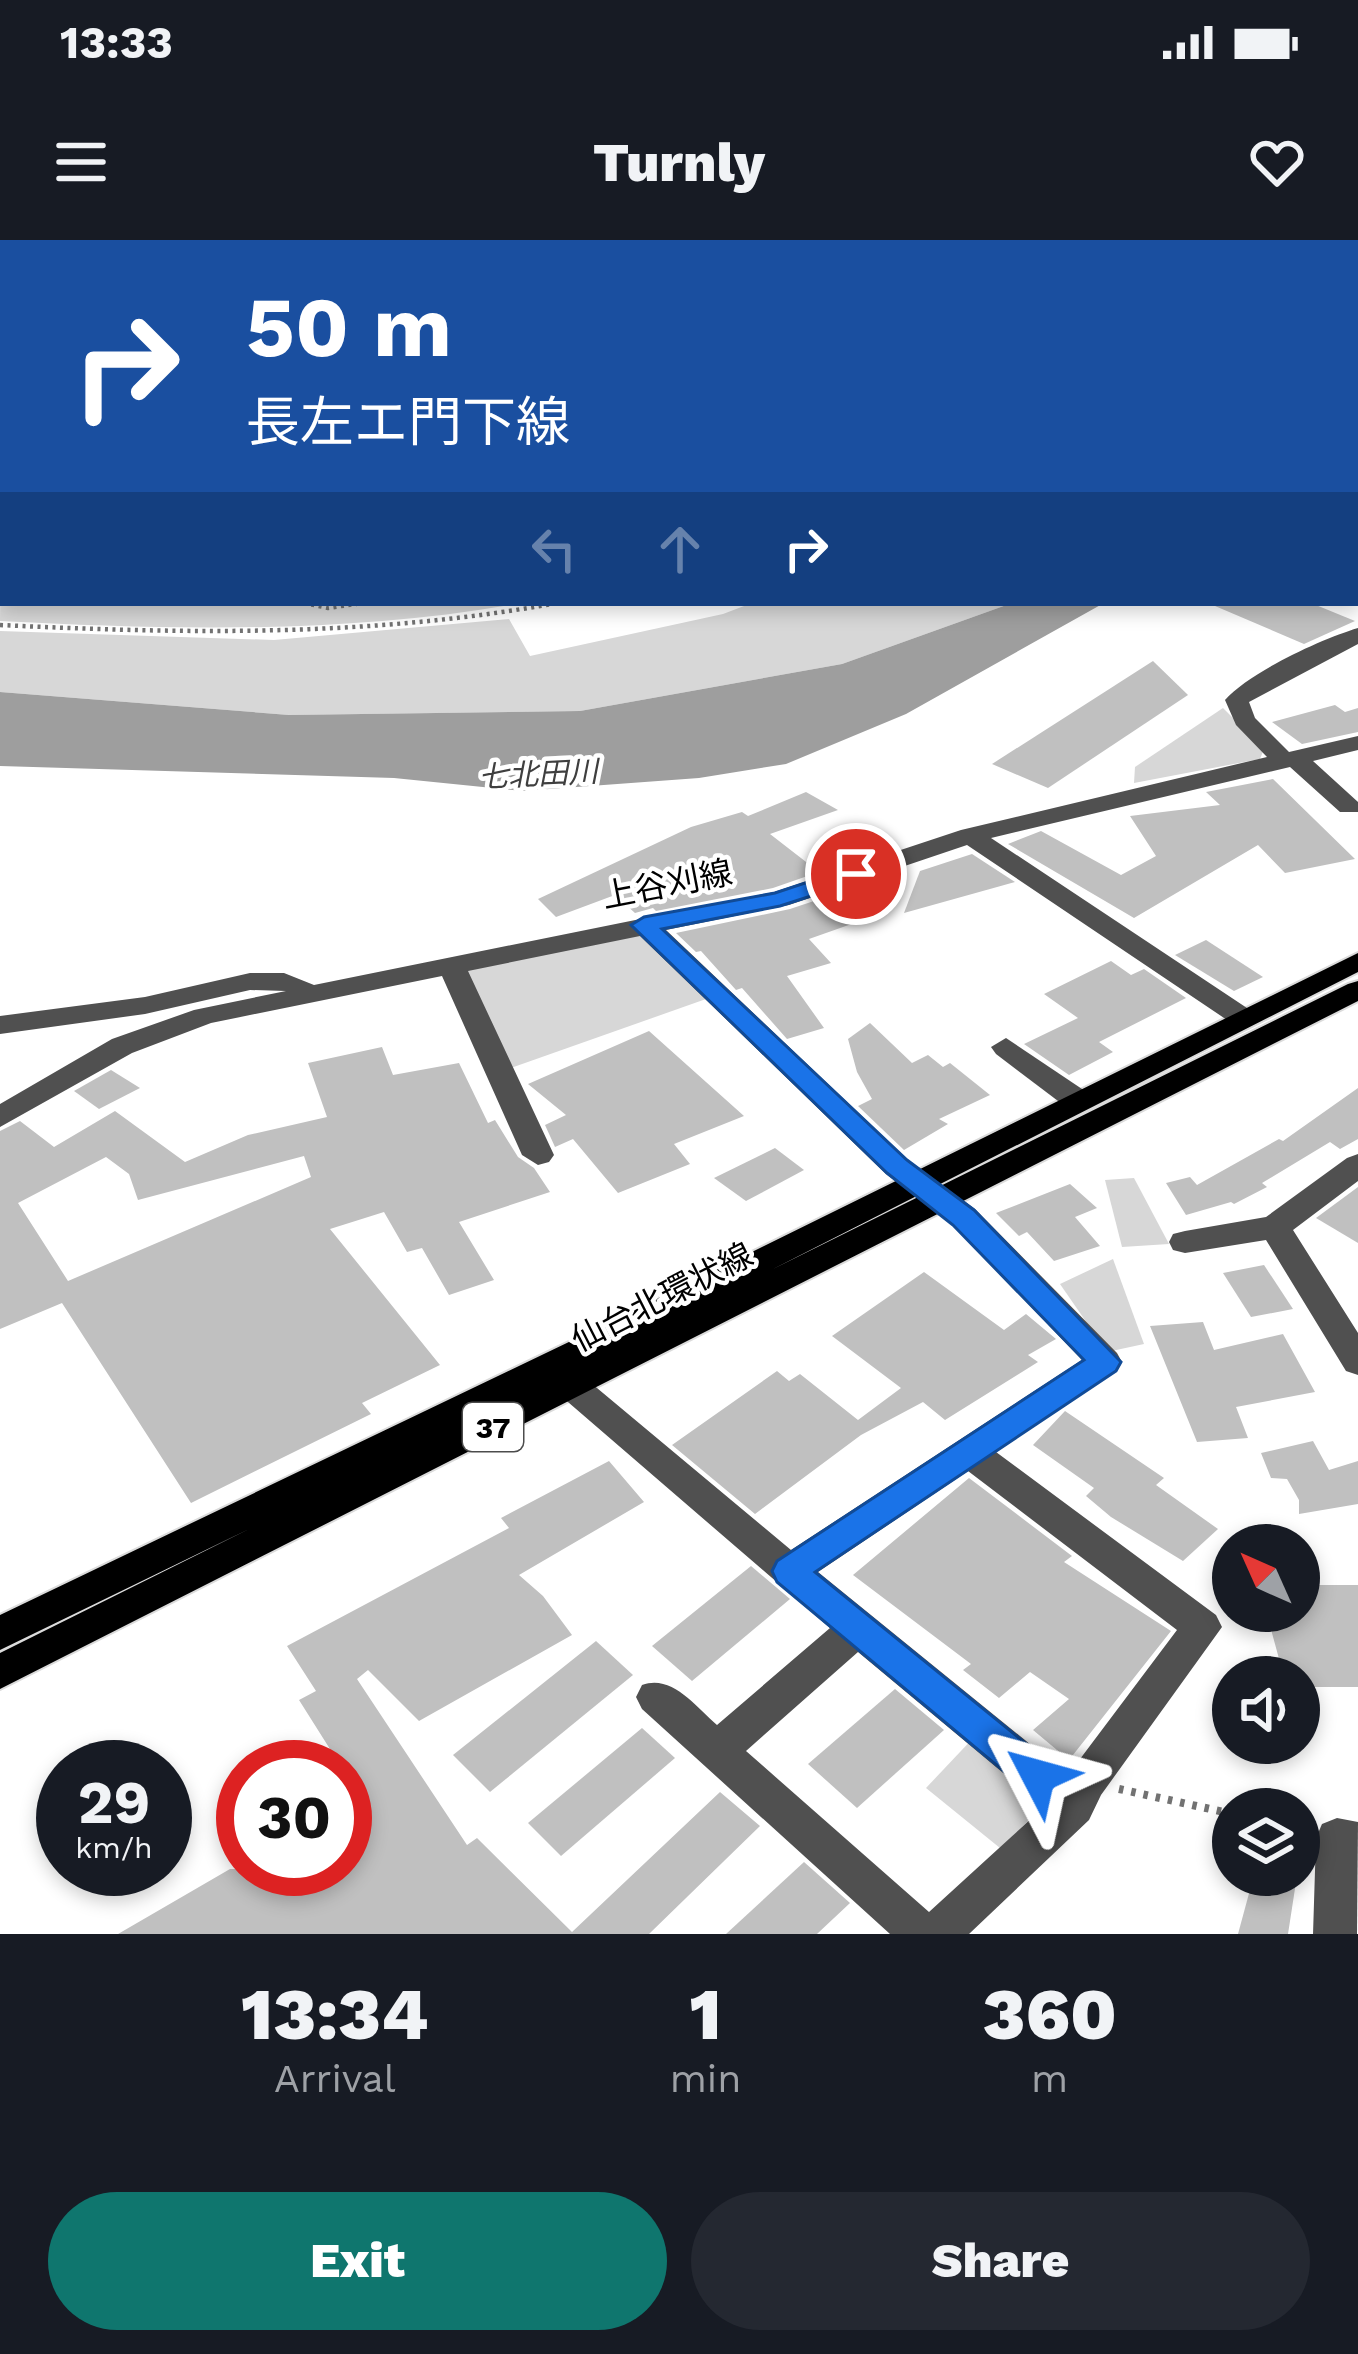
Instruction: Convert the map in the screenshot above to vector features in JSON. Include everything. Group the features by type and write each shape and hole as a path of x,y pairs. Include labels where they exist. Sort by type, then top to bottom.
{"main road":[{"name":"仙台北環状線","path":"0,1672 573,1387 928,1189 1077,1100 1358,961"},
{"name":"仙台北環状線","path":"0,1633 592,1346 1358,990"}],"street":[{"path":"1349,806 1244,719 1237,700 1256,685 1358,635"},
{"name":"上谷刈線","path":"0,1117 145,1035 223,1010 780,899 970,835 1358,743"},
{"path":"970,835 1243,1018"},
{"path":"644,925 897,1167 928,1189 1105,1362 789,1571"},
{"path":"451,963 538,1155"},
{"path":"0,1024 166,1002 255,980 281,979 314,990"},
{"path":"1006,1047 1077,1100"},
{"path":"1185,1241 1275,1227 1358,1165"},
{"path":"1275,1227 1358,1362"},
{"path":"573,1387 858,1628 1080,1794"},
{"path":"937,1934 1080,1794 1202,1627 968,1450"},
{"path":"717,1751 858,1628"},
{"path":"656,1697 922,1934"},
{"path":"1335,1934 1337,1838 1358,1842"}],"path":[{"path":"0,625 293,634 407,625 536,606"},
{"path":"1080,1794 1212,1811"}],"shaded area":[{"path":"0,606 502,606 392,620 261,627 0,621"},
{"path":"744,606 1004,606 842,664 580,711 289,715 0,692 0,631 274,640 509,619 530,656"},
{"path":"1223,708 1264,749 1260,759 1134,783 1135,767"},
{"path":"644,925 706,999 497,1073 458,968"},
{"path":"1134,1178 1169,1244 1122,1247 1105,1180"},
{"path":"1113,1259 1144,1344 1107,1352 1060,1284"},
{"path":"977,1734 1052,1798 1000,1848 926,1788"}],"water":[{"name":"七北田川","path":"1004,606 1099,606 906,714 786,764 699,778 522,791 394,778 0,766 0,692 289,715 580,711 842,664"}],"building":[{"path":"1215,606 1318,606 1355,621 1304,644"},
{"path":"1153,661 1188,695 1048,788 992,764"},
{"path":"1335,705 1345,712 1358,708 1358,732 1302,744 1272,722"},
{"path":"1273,779 1355,859 1285,873 1258,845 1134,918 1008,844 1041,831 1121,875 1156,856 1130,816 1220,805 1206,792"},
{"path":"806,792 838,810 770,834 819,872 773,888 656,911 635,913 615,895 556,917 538,899 691,827 742,812 748,816"},
{"path":"972,854 1015,882 904,913 920,871"},
{"path":"844,891 877,915 809,939 831,963 787,976 824,1028 787,1039 742,988 736,990 701,951 696,952 676,933 790,909"},
{"path":"1206,940 1263,977 1234,991 1175,955"},
{"path":"1111,961 1131,975 1144,969 1186,998 1099,1042 1113,1052 1069,1075 1024,1044 1078,1018 1044,994"},
{"path":"870,1023 912,1063 928,1055 943,1067 950,1063 990,1095 939,1119 948,1124 904,1150 858,1106 872,1099 857,1072 848,1039"},
{"path":"649,1031 744,1116 674,1144 690,1164 618,1193 573,1139 555,1147 545,1125 566,1115 528,1084"},
{"path":"382,1047 393,1075 459,1063 488,1123 495,1120 518,1157 534,1168 550,1192 459,1222 494,1280 449,1295 422,1248 407,1252 384,1212 330,1229 440,1365 362,1403 371,1414 191,1503 62,1303 0,1329 0,1131 20,1121 54,1147 115,1111 185,1162 248,1135 327,1117 308,1063","holes":["304,1156 311,1177 68,1281 18,1203 106,1157 129,1174 138,1200"]},
{"path":"111,1070 140,1088 99,1109 74,1091"},
{"path":"1358,1088 1358,1139 1340,1149 1330,1142 1262,1183 1267,1187 1234,1204 1186,1215 1166,1183 1190,1177 1197,1185 1279,1139 1283,1141"},
{"path":"775,1148 804,1170 746,1201 714,1178"},
{"path":"1070,1184 1097,1208 1075,1217 1100,1246 1054,1261 1027,1232 1019,1236 996,1213"},
{"path":"1358,1187 1358,1243 1316,1218"},
{"path":"1264,1265 1293,1309 1251,1317 1223,1273"},
{"path":"924,1272 1004,1330 1026,1314 1056,1339 1028,1355 1038,1362 945,1420 923,1402 861,1435 755,1514 672,1445 777,1371 789,1381 800,1374 858,1420 901,1388 832,1336"},
{"path":"1203,1322 1214,1350 1283,1334 1315,1392 1236,1407 1248,1438 1197,1442 1150,1326"},
{"path":"1065,1411 1164,1478 1156,1485 1212,1525 1212,1534 1183,1561 1111,1517 1086,1496 1094,1488 1033,1445"},
{"path":"1313,1441 1329,1470 1358,1461 1358,1504 1299,1514 1299,1500 1287,1479 1271,1478 1261,1453"},
{"path":"609,1461 644,1502 519,1575 543,1596 572,1635 419,1721 368,1670 357,1679 467,1845 477,1838 572,1932 720,1792 760,1826 649,1934 118,1934 183,1896 192,1896 192,1891 216,1877 216,1896 372,1896 372,1740 324,1740 299,1700 316,1691 287,1646 509,1528 501,1518"},
{"path":"969,1478 1072,1556 1064,1562 1171,1631 1069,1760 1033,1730 1069,1699 1030,1672 999,1698 963,1670 971,1664 853,1575"},
{"path":"751,1566 790,1599 692,1681 652,1646"},
{"path":"1320,1585 1358,1585 1358,1687 1320,1687 1320,1656 1278,1656 1272,1632 1320,1632"},
{"path":"596,1641 633,1675 490,1792 453,1755"},
{"path":"895,1689 944,1730 857,1808 808,1764"},
{"path":"642,1728 675,1758 561,1856 528,1823"},
{"path":"804,1862 850,1903 817,1934 726,1934"},
{"path":"1248,1896 1294,1896 1288,1934 1238,1934"}],"route":[{"path":"856,874 780,899 644,925 897,1167 964,1217 1105,1362 789,1571 1038,1776"}]}
